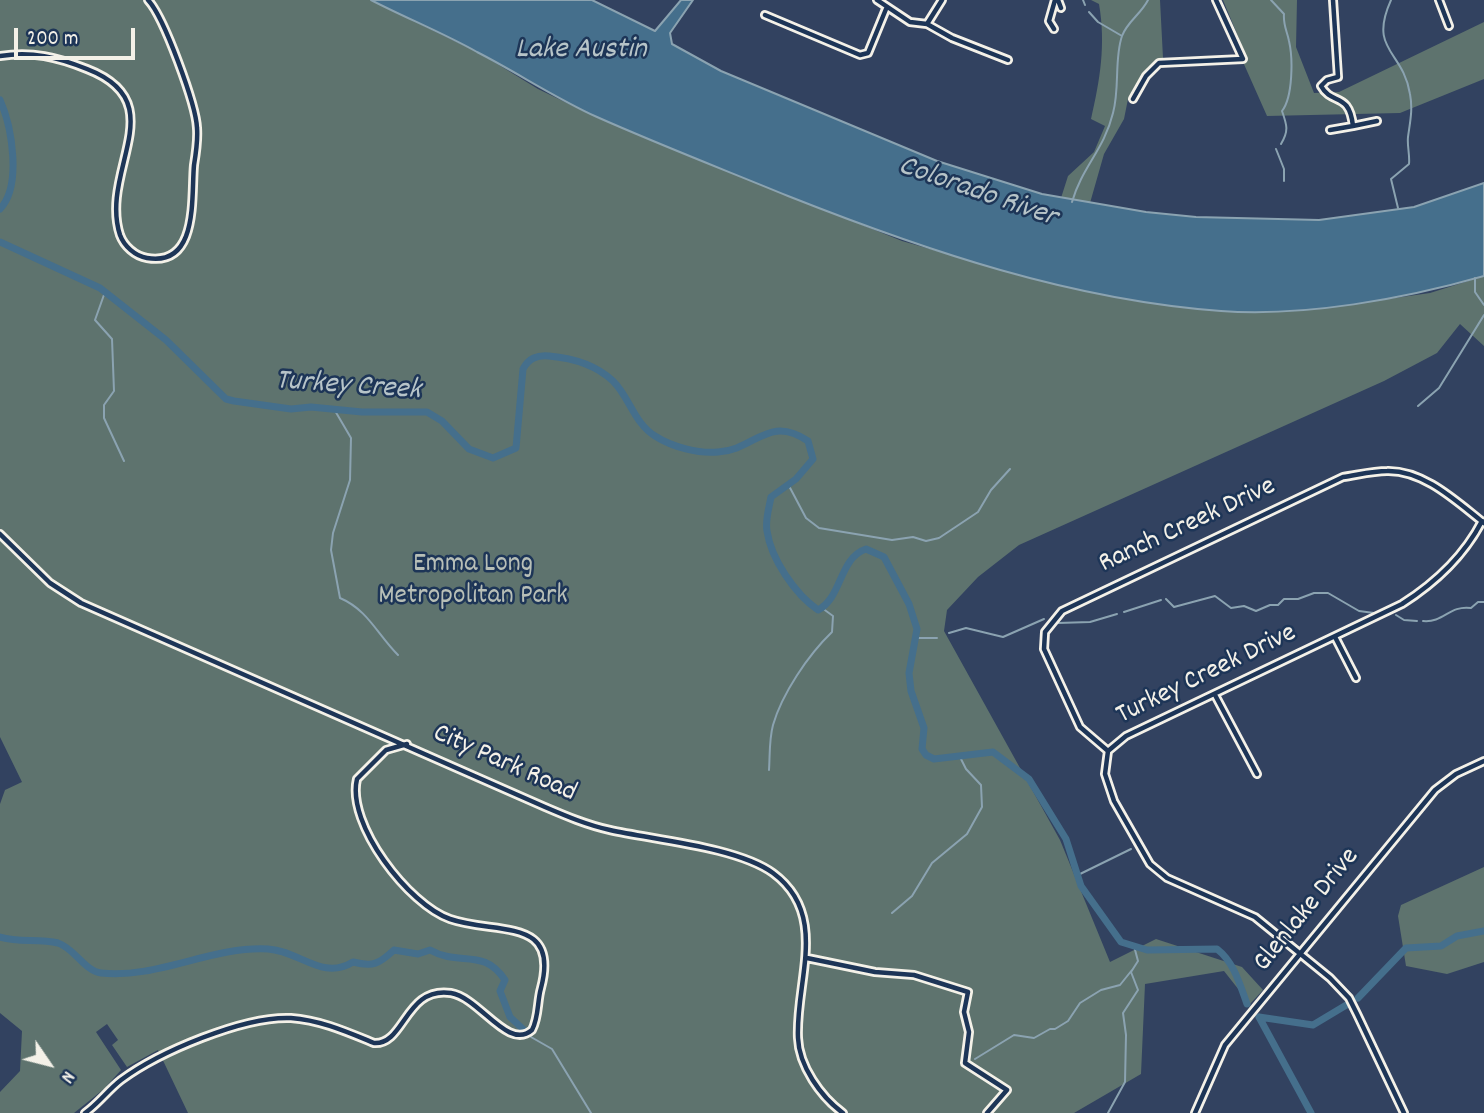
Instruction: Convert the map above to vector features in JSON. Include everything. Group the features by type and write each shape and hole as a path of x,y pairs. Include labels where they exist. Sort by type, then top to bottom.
{"street":[{"path":"0,56 26,52 50,57 108,78 122,90 131,105 132,119 118,178 116,216 120,235 125,245 144,257 167,256 182,246 191,225 198,126 166,33 148,0"},
{"path":"877,0 910,22 926,24 1008,60"},
{"path":"926,24 942,0"},
{"path":"1057,0 1062,8"},
{"path":"1054,29 1049,21 1057,0"},
{"path":"1133,99 1146,76 1159,63 1243,59 1216,0"},
{"path":"1333,0 1338,77 1327,80 1321,86 1324,92 1346,103 1351,111 1353,126"},
{"path":"1439,0 1449,26"},
{"path":"765,15 860,55 867,53 887,9"},
{"path":"1330,130 1377,121"},
{"name":"Ranch Creek Drive","path":"1108,751 1080,727 1044,649 1045,632 1062,611 1343,477 1389,471 1411,476 1436,487 1483,522"},
{"name":"Turkey Creek Drive","path":"1404,1113 1349,998 1255,917 1167,878 1150,864 1114,801 1105,775 1108,751 1126,736 1402,604 1431,586 1483,522"},
{"name":"City Park Road","path":"0,534 50,583 76,600 580,822 758,864 778,877 795,897 804,920 807,958 798,1029 800,1051 813,1079 843,1113"},
{"path":"1335,637 1356,678"},
{"path":"1215,695 1256,774"},
{"path":"386,735 386,750"},
{"path":"85,1113 120,1081 153,1059 207,1036 270,1020 312,1021 374,1042 383,1042 392,1035 416,1003 431,995 444,993 459,996 475,1004 513,1036 522,1036 532,1030 546,964 541,945 524,934 445,917 390,870 376,852 365,826 356,786 360,774 386,750 407,744"},
{"name":"Glenlake Drive","path":"1195,1113 1225,1045 1435,790 1456,774 1484,761"},
{"path":"807,958 875,972 914,975 968,992 964,1012 969,1032 965,1063 1006,1088 987,1113"}],"green space":[{"name":"Emma Long Metropolitan Park","path":"0,0 371,0 481,54 538,89 598,118 902,241 1036,279 1135,301 1223,311 1345,305 1430,293 1484,276 1484,346 1460,324 1437,353 1384,381 1019,545 978,577 947,610 944,631 1060,840 1110,962 1156,939 1242,967 1263,990 1250,1004 1224,971 1145,984 1141,1074 1074,1113 188,1113 158,1050 127,1067 112,1045 118,1040 107,1024 96,1032 121,1070 104,1089 74,1113 0,1113 0,1092 20,1071 22,1031 0,1013 0,804 5,790 22,782 0,737"},
{"path":"1091,0 1160,0 1163,58 1149,67 1128,99 1124,119 1104,154 1090,203 1061,198 1068,176 1094,152 1105,126 1091,119 1099,76 1102,34 1099,4"},
{"path":"1223,0 1297,0 1296,47 1314,93 1339,92 1484,22 1484,79 1400,113 1267,116 1243,62 1247,58"},
{"path":"1484,867 1484,962 1447,974 1406,966 1398,916 1401,905"}],"water":[{"name":"Lake Austin","path":"371,0 592,0 655,31 681,0 693,0 670,33 672,44 721,71 937,161 1042,194 1146,212 1196,217 1319,220 1414,207 1484,183 1484,276 1388,299 1320,309 1253,312 1165,305 1055,284 1000,270 893,236 645,138 581,110 464,45"}],"waterway":[{"path":"1083,0 1085,5"},
{"name":"Colorado River","path":"1072,202 1081,179 1104,138 1113,113 1122,36 1148,0"},
{"path":"1271,0 1284,14 1291,57 1290,87 1282,111 1286,132 1281,144"},
{"path":"1391,0 1383,30 1385,41 1406,79 1411,105 1409,164 1391,179 1398,208"},
{"path":"1089,12 1098,22 1122,36"},
{"name":"Turkey Creek","path":"0,100 8,125 13,156 11,186 0,209"},
{"path":"1276,149 1284,169 1284,181"},
{"name":"Turkey Creek","path":"0,242 100,288 166,340 226,399 234,401 291,409 311,407 362,412 427,412 442,421 469,449 493,458 516,448 523,369 534,358 549,356 583,363 606,375 619,388 648,431 677,446 694,451 718,452 742,446 772,432 782,431 808,441 813,459 796,479 771,497 767,518 769,542 785,575 818,610 832,597 845,569 857,554 866,549 884,557 909,604 917,629 909,673 911,691 924,728 922,749 926,755 934,759 993,752 1029,779 1066,839 1081,886 1121,942 1147,950 1217,949 1232,967 1247,1004"},
{"path":"1475,278 1475,292 1484,305"},
{"path":"105,292 95,320 112,339 114,391 104,405 104,418 124,461"},
{"path":"1418,406 1439,388 1484,315"},
{"path":"334,409 351,438 350,480 333,533 331,550 340,598 358,609 398,655"},
{"path":"788,484 806,518 819,528 892,540 913,537 926,541 939,538 978,512 991,490 1010,469"},
{"path":"1166,599 1174,607 1215,596 1231,608 1244,606 1256,611 1270,605 1278,605 1284,599 1328,593 1359,611 1374,613"},
{"path":"1124,612 1161,600"},
{"path":"1423,621 1484,602"},
{"path":"769,770 770,742 777,713 805,663 832,632 833,616 822,608"},
{"path":"1058,623 1090,622 1117,614"},
{"path":"1396,615 1404,620 1417,621"},
{"path":"949,633 966,628 1003,637 1044,619"},
{"path":"917,638 937,638"},
{"path":"892,913 912,896 932,863 967,834 982,807 981,785 966,769 959,755"},
{"path":"1078,875 1131,849"},
{"path":"1358,998 1406,948 1441,946 1457,936 1484,931"},
{"path":"0,937 58,943 95,971 122,974 247,949 280,951 321,967 331,968 353,962 375,963 394,950 418,954 430,950 441,955 480,960 497,970 505,980 500,991 510,1017 525,1031"},
{"path":"1108,1113 1125,1082 1126,1035 1123,1013 1138,990 1131,972 1138,961 1134,946"},
{"path":"975,1059 1014,1035 1034,1038 1055,1029 1068,1021 1080,1003 1101,990 1120,985 1132,970"},
{"path":"1259,1017 1313,1025 1348,1004"},
{"name":"Turkey Creek","path":"1259,1017 1311,1113"},
{"path":"531,1037 552,1049 591,1113"}]}
